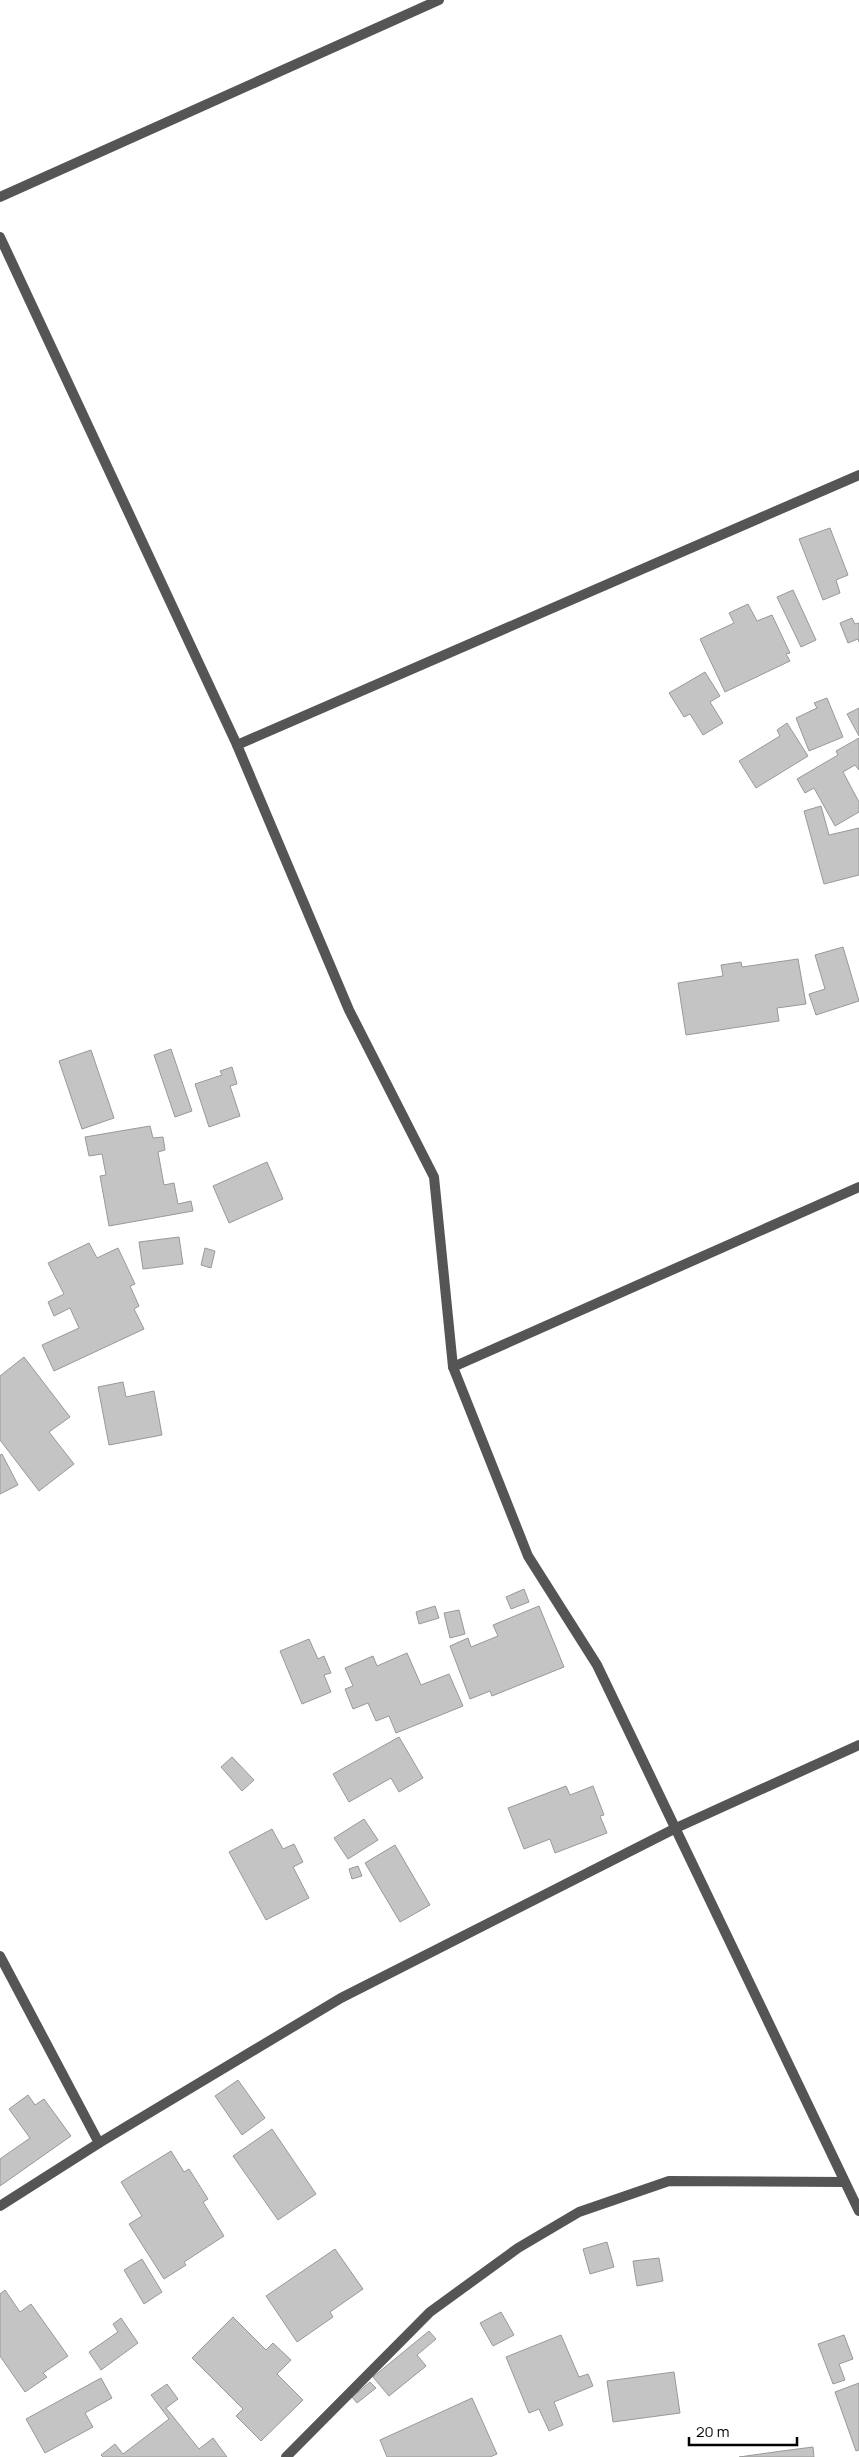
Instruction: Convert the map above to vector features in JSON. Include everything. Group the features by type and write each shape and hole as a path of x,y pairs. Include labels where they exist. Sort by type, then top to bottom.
{"street":[{"path":"0,197 439,0"},
{"path":"0,237 237,745 349,1010 434,1177 453,1367 528,1556 597,1665 859,2211"},
{"path":"237,745 859,475"},
{"path":"453,1367 859,1187"},
{"path":"0,2206 99,2143 341,1998 676,1828 859,1745"},
{"path":"0,1956 99,2143"},
{"path":"286,2457 430,2312 518,2248 579,2212 669,2181 844,2182"}],"building":[{"path":"830,528 848,575 836,580 840,593 823,600 799,539"},
{"path":"793,590 816,640 801,647 777,597"},
{"path":"748,604 757,621 772,615 790,653 786,654 790,661 725,692 700,639 734,623 729,613"},
{"path":"852,618 855,624 859,623 859,642 858,639 848,643 840,623"},
{"path":"705,672 720,696 710,702 723,723 703,735 690,714 684,717 669,693"},
{"path":"827,698 843,737 809,751 796,718 817,708 814,703"},
{"path":"859,708 859,736 847,714"},
{"path":"787,723 808,756 756,788 739,761 780,736 777,730"},
{"path":"859,738 859,770 855,765 843,772 859,802 859,812 835,826 814,788 805,793 797,779 838,755 836,751"},
{"path":"821,806 829,835 859,828 859,875 824,884 804,811"},
{"path":"843,947 859,1001 816,1015 809,994 825,989 815,955"},
{"path":"798,959 806,1004 777,1008 779,1021 686,1035 678,983 723,976 721,965 741,962 742,967"},
{"path":"171,1049 192,1111 175,1117 154,1055"},
{"path":"91,1050 114,1118 82,1129 59,1061"},
{"path":"232,1067 237,1084 230,1086 240,1116 209,1127 195,1084 222,1075 220,1071"},
{"path":"150,1126 153,1138 163,1137 165,1150 158,1152 164,1185 174,1183 178,1204 191,1201 193,1211 109,1226 100,1176 106,1175 102,1154 89,1156 85,1137"},
{"path":"267,1162 283,1199 229,1223 213,1186"},
{"path":"179,1237 183,1264 143,1269 139,1242"},
{"path":"89,1243 97,1258 118,1248 135,1284 130,1286 139,1306 134,1309 144,1329 54,1371 42,1345 79,1328 70,1308 54,1316 48,1302 64,1294 48,1263"},
{"path":"205,1248 215,1251 211,1268 201,1265"},
{"path":"24,1357 70,1417 49,1432 74,1464 39,1491 0,1440 0,1376"},
{"path":"123,1382 126,1397 154,1391 162,1435 109,1445 98,1387"},
{"path":"2,1454 18,1485 0,1494 0,1455"},
{"path":"524,1589 529,1602 511,1609 506,1597"},
{"path":"435,1606 439,1618 419,1624 416,1612"},
{"path":"539,1606 564,1667 492,1696 490,1691 470,1699 450,1646 468,1638 471,1647 498,1636 493,1625"},
{"path":"459,1610 465,1634 450,1638 444,1613"},
{"path":"309,1639 318,1659 324,1656 331,1673 324,1675 331,1692 302,1704 280,1651"},
{"path":"407,1653 421,1685 449,1674 463,1706 396,1733 389,1716 376,1721 368,1703 353,1709 345,1689 353,1686 345,1668 373,1656 377,1666"},
{"path":"399,1737 423,1778 399,1792 391,1778 349,1802 333,1774"},
{"path":"232,1757 254,1780 242,1791 221,1767"},
{"path":"566,1786 570,1795 593,1786 604,1815 600,1816 607,1833 555,1853 550,1839 524,1849 508,1808"},
{"path":"364,1819 378,1840 348,1859 334,1838"},
{"path":"272,1829 283,1849 294,1844 303,1862 293,1867 309,1898 266,1920 229,1852"},
{"path":"395,1845 430,1905 400,1922 365,1863"},
{"path":"358,1866 362,1876 352,1879 349,1869"},
{"path":"238,2080 265,2118 242,2135 215,2096"},
{"path":"28,2095 35,2105 44,2099 71,2136 0,2186 0,2159 30,2138 9,2109"},
{"path":"272,2129 316,2194 278,2220 233,2156"},
{"path":"171,2151 184,2172 189,2169 208,2199 203,2202 224,2236 184,2262 186,2265 164,2279 129,2224 142,2216 121,2182"},
{"path":"607,2242 614,2267 590,2274 583,2249"},
{"path":"335,2249 363,2289 330,2312 333,2317 297,2342 266,2296"},
{"path":"659,2258 663,2281 637,2286 633,2261"},
{"path":"142,2259 162,2292 144,2304 124,2270"},
{"path":"5,2290 20,2312 31,2304 68,2356 43,2373 47,2377 25,2392 0,2356 0,2294"},
{"path":"501,2312 514,2335 493,2346 480,2323"},
{"path":"233,2317 266,2350 273,2343 291,2360 277,2374 303,2400 261,2441 236,2416 243,2409 192,2358"},
{"path":"121,2318 138,2343 101,2370 89,2352 118,2332 113,2324"},
{"path":"429,2331 436,2339 417,2355 426,2366 389,2396 373,2377"},
{"path":"561,2335 579,2377 588,2374 593,2386 554,2402 563,2425 549,2431 539,2409 529,2413 506,2357"},
{"path":"844,2335 853,2359 839,2364 845,2380 833,2384 818,2344"},
{"path":"674,2372 680,2413 613,2422 607,2381"},
{"path":"101,2378 112,2398 85,2413 93,2427 45,2453 26,2419"},
{"path":"370,2382 376,2388 357,2403 352,2397"},
{"path":"859,2383 859,2450 856,2451 835,2392"},
{"path":"167,2384 178,2399 166,2408 199,2449 213,2438 227,2457 103,2457 101,2455 115,2444 123,2454 169,2419 151,2395"},
{"path":"472,2398 497,2454 490,2457 387,2457 380,2440"},
{"path":"813,2447 814,2457 739,2457 782,2451"}]}
